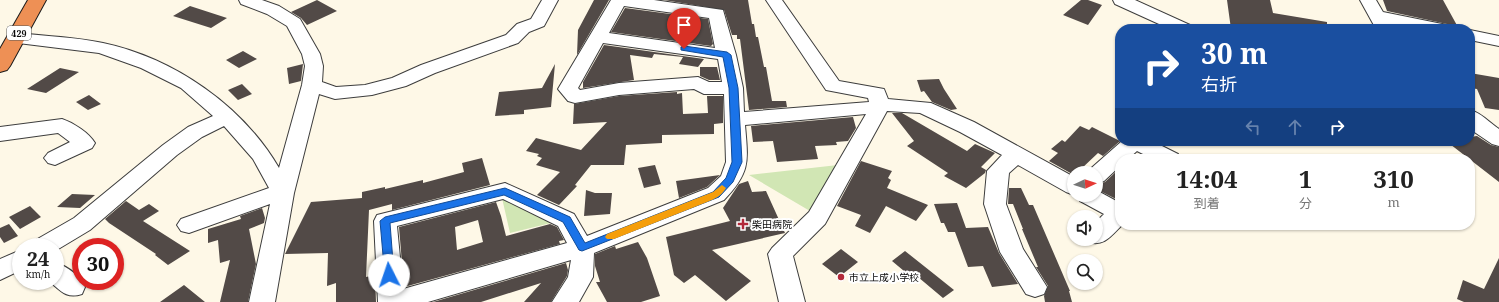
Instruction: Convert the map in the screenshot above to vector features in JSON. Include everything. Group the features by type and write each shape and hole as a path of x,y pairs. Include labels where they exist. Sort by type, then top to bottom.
{"highway":[{"name":"429","path":"0,66 37,0"}],"street":[{"path":"247,0 273,10 294,23 312,54 314,66 312,85 283,193 262,302"},
{"path":"312,85 335,93 365,91 399,82 428,69 512,39 523,28 538,22 550,0"},
{"path":"565,302 581,279 584,263 582,248 566,220 505,191 385,221 392,302 582,248 716,194 730,180 737,162 736,119 733,88 717,14 619,0 568,89 575,96 619,89 698,83 704,88 733,88"},
{"path":"774,0 833,86 877,93 880,107 817,218 780,254 792,302"},
{"path":"1368,0 1381,23 1391,24"},
{"path":"1130,2 1174,24"},
{"path":"1475,36 1499,41"},
{"path":"598,37 727,55"},
{"path":"16,38 102,48 148,64 188,84 227,117 261,155 283,193"},
{"path":"736,119 880,107 884,105 924,107 967,127 1067,183"},
{"path":"58,238 82,224 170,150 195,132 227,117"},
{"path":"1475,117 1499,124"},
{"path":"1475,123 1499,139"},
{"path":"0,134 62,126 85,143 55,158"},
{"path":"1121,154 1129,146"},
{"path":"1145,146 1160,154"},
{"path":"1016,154 998,171 995,204 1012,252 1035,288"},
{"path":"1103,170 1115,159"},
{"path":"188,225 263,197 283,193"},
{"path":"1100,202 1115,210"},
{"path":"1103,230 1115,218"},
{"path":"0,271 12,264"}],"green space":[{"path":"838,165 810,211 749,175"},
{"path":"502,198 555,222 510,233"}],"building":[{"path":"317,0 337,11 307,25 301,18 291,12"},
{"path":"594,0 609,0 577,55 578,30"},
{"path":"664,0 748,0 752,24 754,24 756,37 758,37 764,67 766,67 772,101 786,101 787,107 749,110 740,39 737,39 737,35 732,35 724,10"},
{"path":"1081,0 1088,0 1102,5 1088,25 1063,15"},
{"path":"1227,0 1270,0 1273,13 1327,22 1327,24 1230,24"},
{"path":"1383,0 1443,0 1456,24 1447,24 1387,11"},
{"path":"190,6 227,18 211,28 173,16"},
{"path":"625,8 708,19 713,44 711,46 611,32"},
{"path":"604,45 704,59 698,67 679,64 683,57 654,54 652,58 630,55 634,80 583,88 583,82"},
{"path":"243,51 257,59 239,68 226,60"},
{"path":"303,64 301,81 289,84 287,68"},
{"path":"555,64 551,107 524,110 524,114 495,116 499,92 542,88"},
{"path":"700,67 717,67 720,80 709,80 700,76"},
{"path":"60,68 79,72 46,93 27,89"},
{"path":"1475,74 1499,78 1499,110 1485,108 1477,89 1475,89"},
{"path":"939,79 957,109 951,110 932,102 924,91 921,92 917,80"},
{"path":"242,84 252,94 238,100 228,90"},
{"path":"677,92 677,94 682,93 683,114 708,113 707,96 723,96 723,123 714,124 714,134 662,135 662,143 626,145 624,165 591,165 575,185 577,186 559,205 537,195 560,172 536,165 542,158 537,156 539,154 526,151 536,138 581,150 607,122 573,124 574,104 619,96"},
{"path":"89,95 101,104 88,110 76,102"},
{"path":"892,113 902,113 967,151 975,144 995,153 981,167 986,170 985,173 966,188 944,176 948,173 907,146 914,141"},
{"path":"853,117 856,128 848,141 836,142 837,145 815,146 818,159 777,162 773,141 753,142 751,126"},
{"path":"1080,126 1089,130 1092,127 1115,138 1115,145 1103,156 1098,153 1084,166 1067,166 1067,171 1049,161 1058,153 1051,149 1062,140 1065,142"},
{"path":"1475,136 1477,136 1491,145 1499,147 1499,182 1475,163 1475,154 1463,154 1452,146 1475,146"},
{"path":"482,158 490,185 392,210 392,204 369,210 366,277 375,275 376,302 336,302 336,283 327,286 328,253 285,254 311,202 362,198 362,192 385,187 385,189 423,180 423,183 464,172 462,163"},
{"path":"861,161 892,171 888,178 891,180 887,188 928,205 916,221 886,206 870,233 855,226 861,215 837,206"},
{"path":"655,165 661,184 644,188 638,168"},
{"path":"1115,173 1115,198 1103,192 1103,183"},
{"path":"720,175 707,187 679,198 676,181"},
{"path":"748,181 752,192 766,191 785,233 712,250 751,281 726,301 695,275 684,283 674,275 666,237 730,221 723,208 739,184"},
{"path":"1009,188 1021,188 1029,205 1033,205 1067,284 1067,290 1070,291 1072,302 1045,302 1044,296 1048,286 1036,267 1038,267 1013,204 1008,204"},
{"path":"586,190 595,193 612,193 610,214 584,216"},
{"path":"72,194 95,195 80,208 57,207"},
{"path":"126,201 139,210 149,204 159,211 143,221 190,251 168,265 155,255 156,254 109,223 105,219"},
{"path":"496,202 506,236 550,224 557,227 564,240 559,241 560,244 404,287 399,227","holes":["478,220 483,242 457,250 455,227"]},
{"path":"957,203 966,228 988,227 999,253 1018,284 992,287 983,266 968,267 955,232 948,232 944,223 941,223 934,204"},
{"path":"30,206 41,217 20,229 9,217"},
{"path":"262,208 265,218 264,223 249,229 256,264 248,302 220,302 230,260 220,263 218,240 208,243 208,229 241,219 240,216"},
{"path":"9,224 18,236 4,243 0,237 0,228"},
{"path":"638,242 647,258 660,296 641,302 607,302 596,282 600,282 595,266 595,254 615,246 616,249"},
{"path":"841,249 858,262 839,277 822,264"},
{"path":"905,251 954,290 943,298 918,277 912,274 910,276 892,261"},
{"path":"1499,258 1499,302 1464,302 1457,299 1463,280 1484,289"},
{"path":"566,263 568,270 567,276 551,302 524,302 541,283 481,302 433,302"},
{"path":"184,285 205,302 160,302"}],"slow traffic":[{"path":"610,237 703,200 716,194 722,188"}],"place":[{"name":"柴田病院","path":"743,224"},
{"name":"市立上成小学校","path":"841,277"}],"route":[{"path":"389,275 385,221 505,191 566,220 582,248 716,194 730,180 737,162 736,119 733,88 727,55 684,49"}]}
